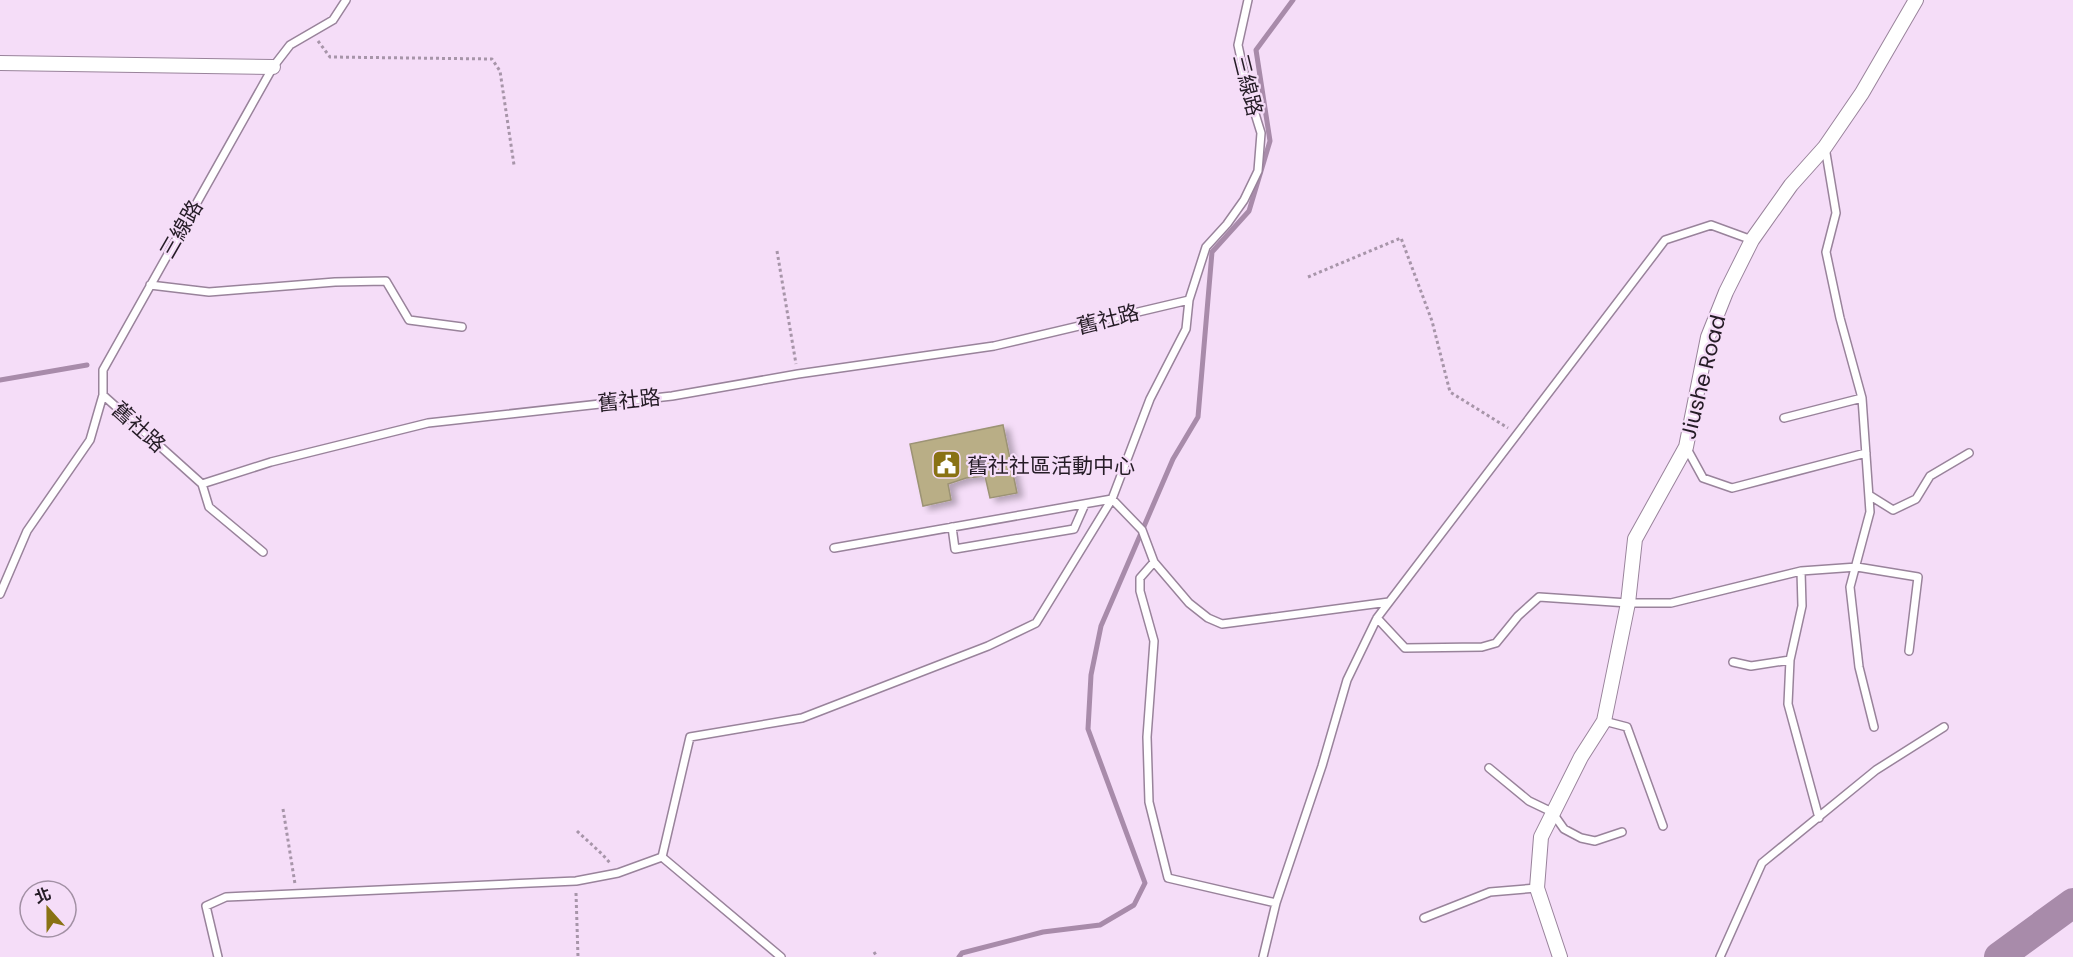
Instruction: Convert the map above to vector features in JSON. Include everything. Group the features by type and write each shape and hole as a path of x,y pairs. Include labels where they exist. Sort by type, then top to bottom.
{"street":[{"name":"Jiushe Road","path":"1560,957 1537,888 1541,837 1581,757 1604,721 1628,603 1635,539 1686,447 1708,337 1726,292 1752,240 1791,185 1825,147 1862,93 1916,0"},
{"path":"0,63 273,67"}],"lane":[{"name":"三線路","path":"0,594 27,531 90,440 103,395 102,370 273,67 290,45 333,20 346,0"},
{"name":"三線路","path":"1189,300 1206,248 1244,200 1258,171 1261,133 1248,92 1238,45 1248,0"},
{"path":"1825,147 1836,213 1826,252 1840,318 1862,398 1870,512 1850,587 1859,667 1874,727"},
{"path":"1263,957 1276,903 1322,766 1347,680 1377,618 1665,240 1711,225 1752,240"},
{"path":"150,285 209,292 335,282 386,281 409,320 462,327"},
{"path":"662,857 690,737 802,718 988,645 1036,623 1112,499 1150,399 1186,329 1189,300"},
{"name":"舊社路","path":"103,395 202,484 271,462 428,423 672,396 798,374 994,346 1189,300"},
{"path":"1784,418 1862,398"},
{"path":"1686,447 1703,478 1732,488 1866,453"},
{"path":"1869,495 1893,510 1916,499 1930,476 1969,453"},
{"path":"202,484 209,507 263,552"},
{"path":"834,548 1112,499"},
{"path":"1112,499 1142,530 1154,562 1189,603 1209,618 1222,624 1389,602"},
{"path":"952,527 955,549 1074,528 1085,504"},
{"path":"1154,562 1140,578 1140,591 1154,641 1148,737 1149,802 1168,878 1276,903"},
{"path":"1377,618 1405,648 1482,647 1496,643 1518,616 1539,597 1628,603 1671,603 1801,571 1857,567 1918,577 1909,651"},
{"path":"1801,571 1802,606 1790,660 1788,704 1819,818"},
{"path":"1733,662 1751,666 1790,660"},
{"path":"1604,721 1627,727 1663,826"},
{"path":"1720,957 1762,863 1876,770 1944,727"},
{"path":"1489,768 1529,801 1552,812 1564,829 1581,838 1594,841 1622,832"},
{"path":"218,957 206,906 226,897 576,881 618,873 662,857"},
{"path":"662,857 781,957"},
{"path":"1424,918 1490,892 1537,888"}],"path":[{"path":"312,32 330,57 492,59 500,71 514,165"},
{"path":"1308,277 1401,238 1432,321 1450,392 1518,434"},
{"path":"777,251 798,374"},
{"path":"283,809 297,895"},
{"path":"577,831 602,854 618,873"},
{"path":"576,881 578,957"},
{"path":"874,952 877,957"}],"building":[{"name":"舊社社區活動中心","path":"1003,425 1017,493 990,498 985,476 966,478 948,484 951,500 923,506 910,444"}],"waterway":[{"path":"959,957 962,953 1043,932 1100,925 1134,905 1145,883 1088,729 1091,675 1101,626 1173,459 1198,417 1212,252 1249,211 1270,141 1256,50 1293,0"},
{"path":"0,380 87,365"},
{"path":"1999,957 2073,903"}],"place":[{"name":"舊社社區活動中心","path":"946,465"}]}
